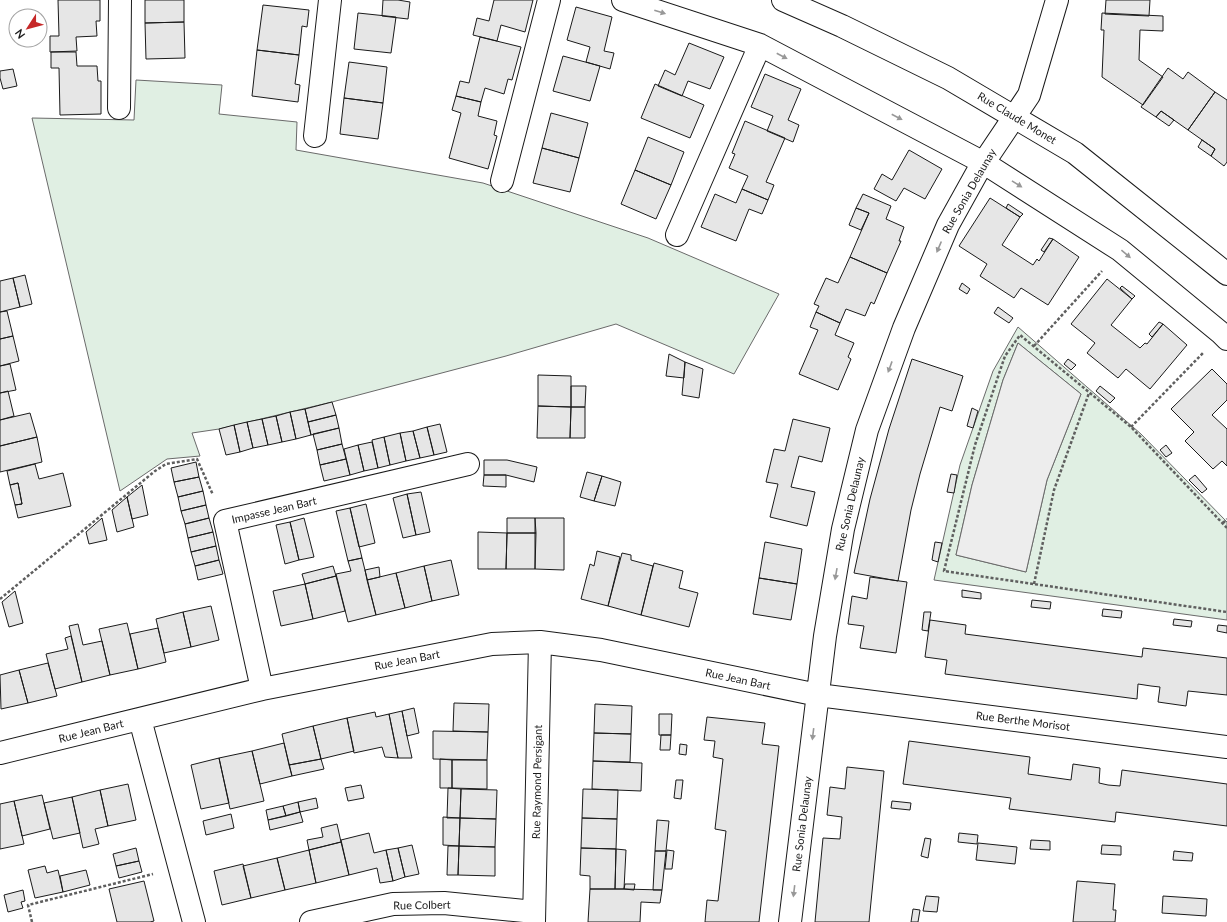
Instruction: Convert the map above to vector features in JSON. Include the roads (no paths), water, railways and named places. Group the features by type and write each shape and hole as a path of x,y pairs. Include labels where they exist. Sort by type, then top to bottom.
{"street":[{"path":"119,108 120,0"},
{"path":"314,136 330,0"},
{"path":"502,181 549,0"},
{"path":"623,0 760,45 984,163 1120,250 1224,336"},
{"name":"Rue Claude Monet","path":"783,0 842,26 948,78 1075,153 1227,274"},
{"name":"Rue Sonia Delaunay","path":"790,922 825,636 843,529 867,430 904,328 948,225 984,163 1029,95 1056,0"},
{"path":"677,235 760,45"},
{"name":"Impasse Jean Bart","path":"262,689 225,521 468,464"},
{"name":"Rue Jean Bart","path":"0,753 262,689 492,644 540,642 600,650 818,695"},
{"name":"Rue Raymond Persigant","path":"534,917 540,642"},
{"name":"Rue Berthe Morisot","path":"818,695 1227,747"},
{"path":"140,719 194,922"},
{"name":"Rue Colbert","path":"311,922 393,904 444,903 534,917"}]}
